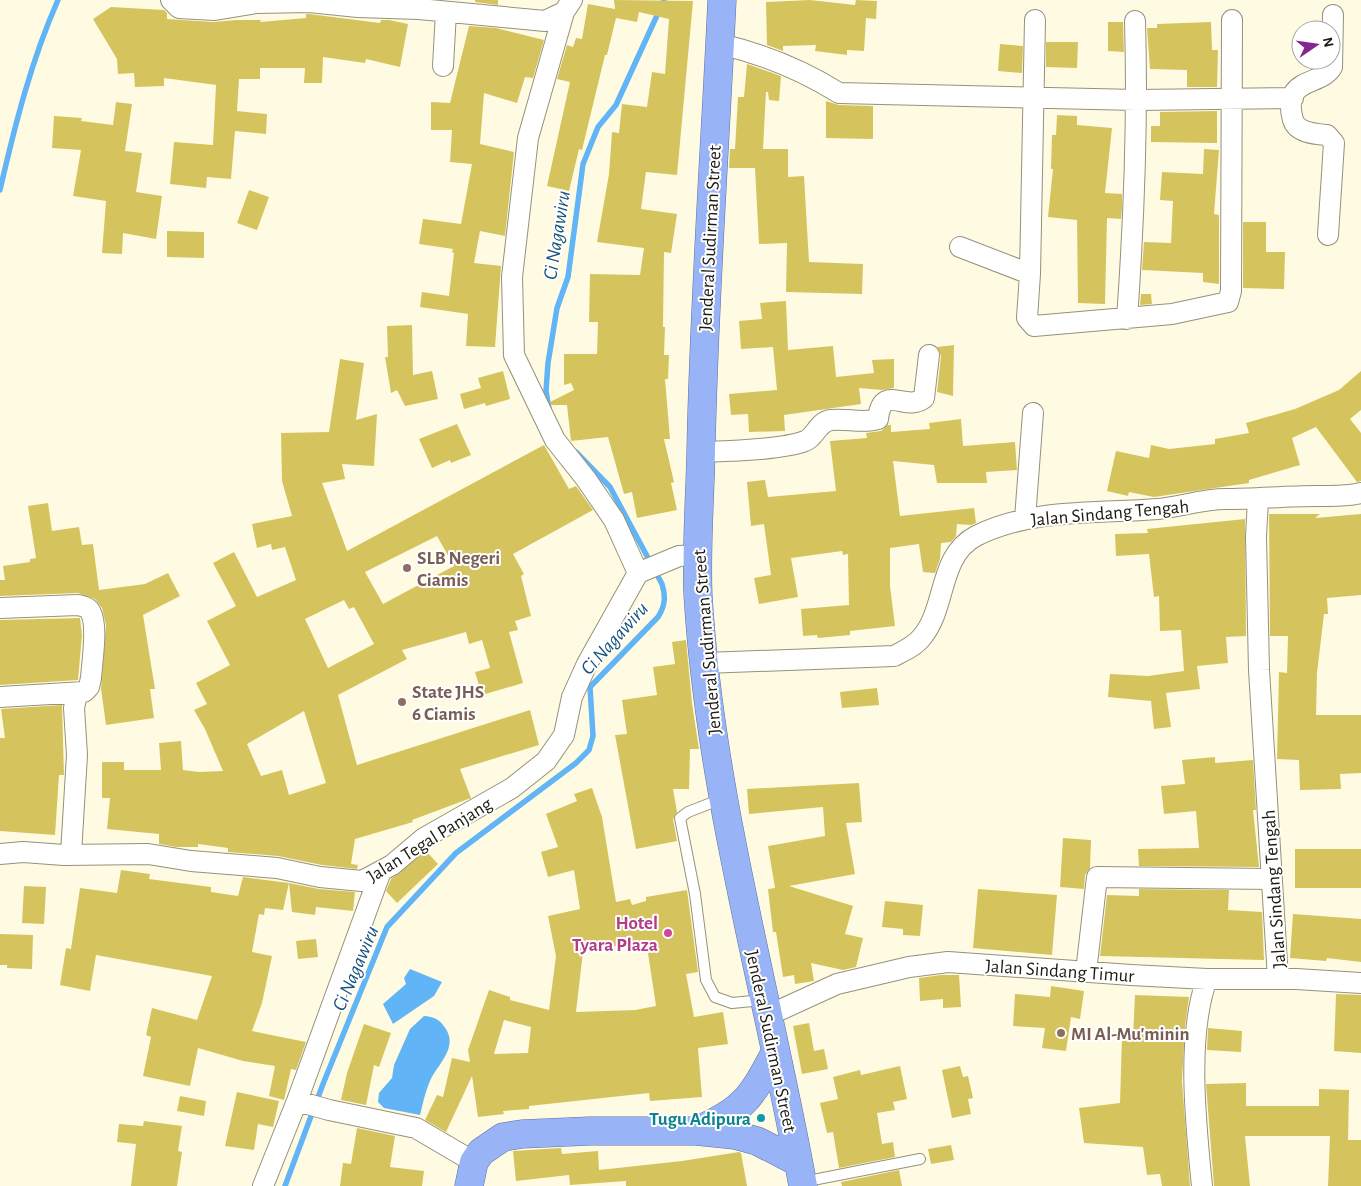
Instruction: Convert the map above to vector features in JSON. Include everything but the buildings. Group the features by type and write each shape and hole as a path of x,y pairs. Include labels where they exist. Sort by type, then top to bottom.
{"highway":[{"name":"Jenderal Sudirman Street","path":"722,0 701,402 701,452 688,555 705,663 708,706 724,798 801,1177"},
{"path":"696,1131 725,1118 743,1103 755,1091 775,1053"},
{"path":"471,1174 481,1152 503,1138 522,1134 590,1131 696,1131 735,1135 757,1141 801,1177"}],"street":[{"path":"171,0 179,8 206,9 256,3 309,2 545,21 568,6"},
{"path":"568,6 528,138 512,277 514,355 555,440 614,520 645,570 688,555"},
{"path":"443,66 446,12"},
{"path":"1328,235 1334,143 1327,134 1307,132 1300,129 1294,122 1293,98 1296,90 1303,84 1330,72 1332,67 1332,15"},
{"path":"1035,20 1035,96 1027,318 1034,326 1172,314 1228,302 1231,291 1232,20"},
{"path":"1127,319 1134,230 1137,100 1135,22"},
{"path":"720,44 760,54 817,79 839,93 1035,96 1137,100 1293,98"},
{"path":"960,247 1030,274"},
{"path":"701,452 781,446 807,441 823,422 832,420 870,421 878,419 879,408 887,399 894,398 904,402 924,398 929,355"},
{"path":"1025,519 1034,413"},
{"name":"Jalan Sindang Tengah","path":"705,663 894,656 910,648 922,637 929,626 946,576 959,548 975,537 1002,525 1025,519 1081,512 1114,513 1176,507 1222,499 1341,496 1361,493"},
{"name":"Jalan Sindang Tengah","path":"1258,499 1256,537 1259,670 1278,979"},
{"name":"Jalan Tegal Panjang","path":"0,854 23,852 148,854 191,861 277,868 351,882 362,881 392,865 424,838 512,788 546,761 564,735 572,697 587,664 645,570"},
{"path":"0,608 78,604 86,607 91,612 94,626 91,678 89,686 84,692 77,694 59,692 0,697"},
{"path":"71,854 77,755 74,708 77,694"},
{"path":"263,1186 301,1102 381,871"},
{"path":"1086,972 1098,878 1271,878"},
{"name":"Jalan Sindang Timur","path":"766,1008 837,984 909,967 948,962 1207,979 1278,979 1361,983"},
{"path":"1202,1186 1194,1078 1201,996 1207,979"},
{"path":"301,1102 329,1110 416,1128 471,1174"}],"lane":[{"path":"724,798 688,812 680,818 695,894 706,980 716,997 732,1003 766,1008"},
{"path":"801,1177 920,1159"}],"water":[{"path":"410,969 442,982 434,996 393,1024 383,1004 406,984 404,978"},
{"path":"424,1016 435,1018 442,1023 449,1036 450,1043 445,1056 428,1085 420,1115 384,1108 378,1102 379,1093 392,1078 394,1065 410,1029"}],"waterway":[{"path":"0,190 32,70 58,0"},
{"name":"Ci Nagawiru","path":"549,409 546,391 548,363 557,308 568,277 583,164 598,127 616,105 664,0"},
{"name":"Ci Nagawiru","path":"285,1186 323,1084 387,927 456,853 576,763 589,750 593,736 590,687 658,617 662,609 664,601 662,584 610,487 576,452"}],"place":[{"name":"SLB Negeri Ciamis","path":"407,568"},
{"name":"State JHS 6 Ciamis","path":"402,702"},
{"name":"Hotel Tyara Plaza","path":"668,933"},
{"name":"MI Al-Mu'minin","path":"1061,1033"},
{"name":"Tugu Adipura","path":"761,1118"}]}
